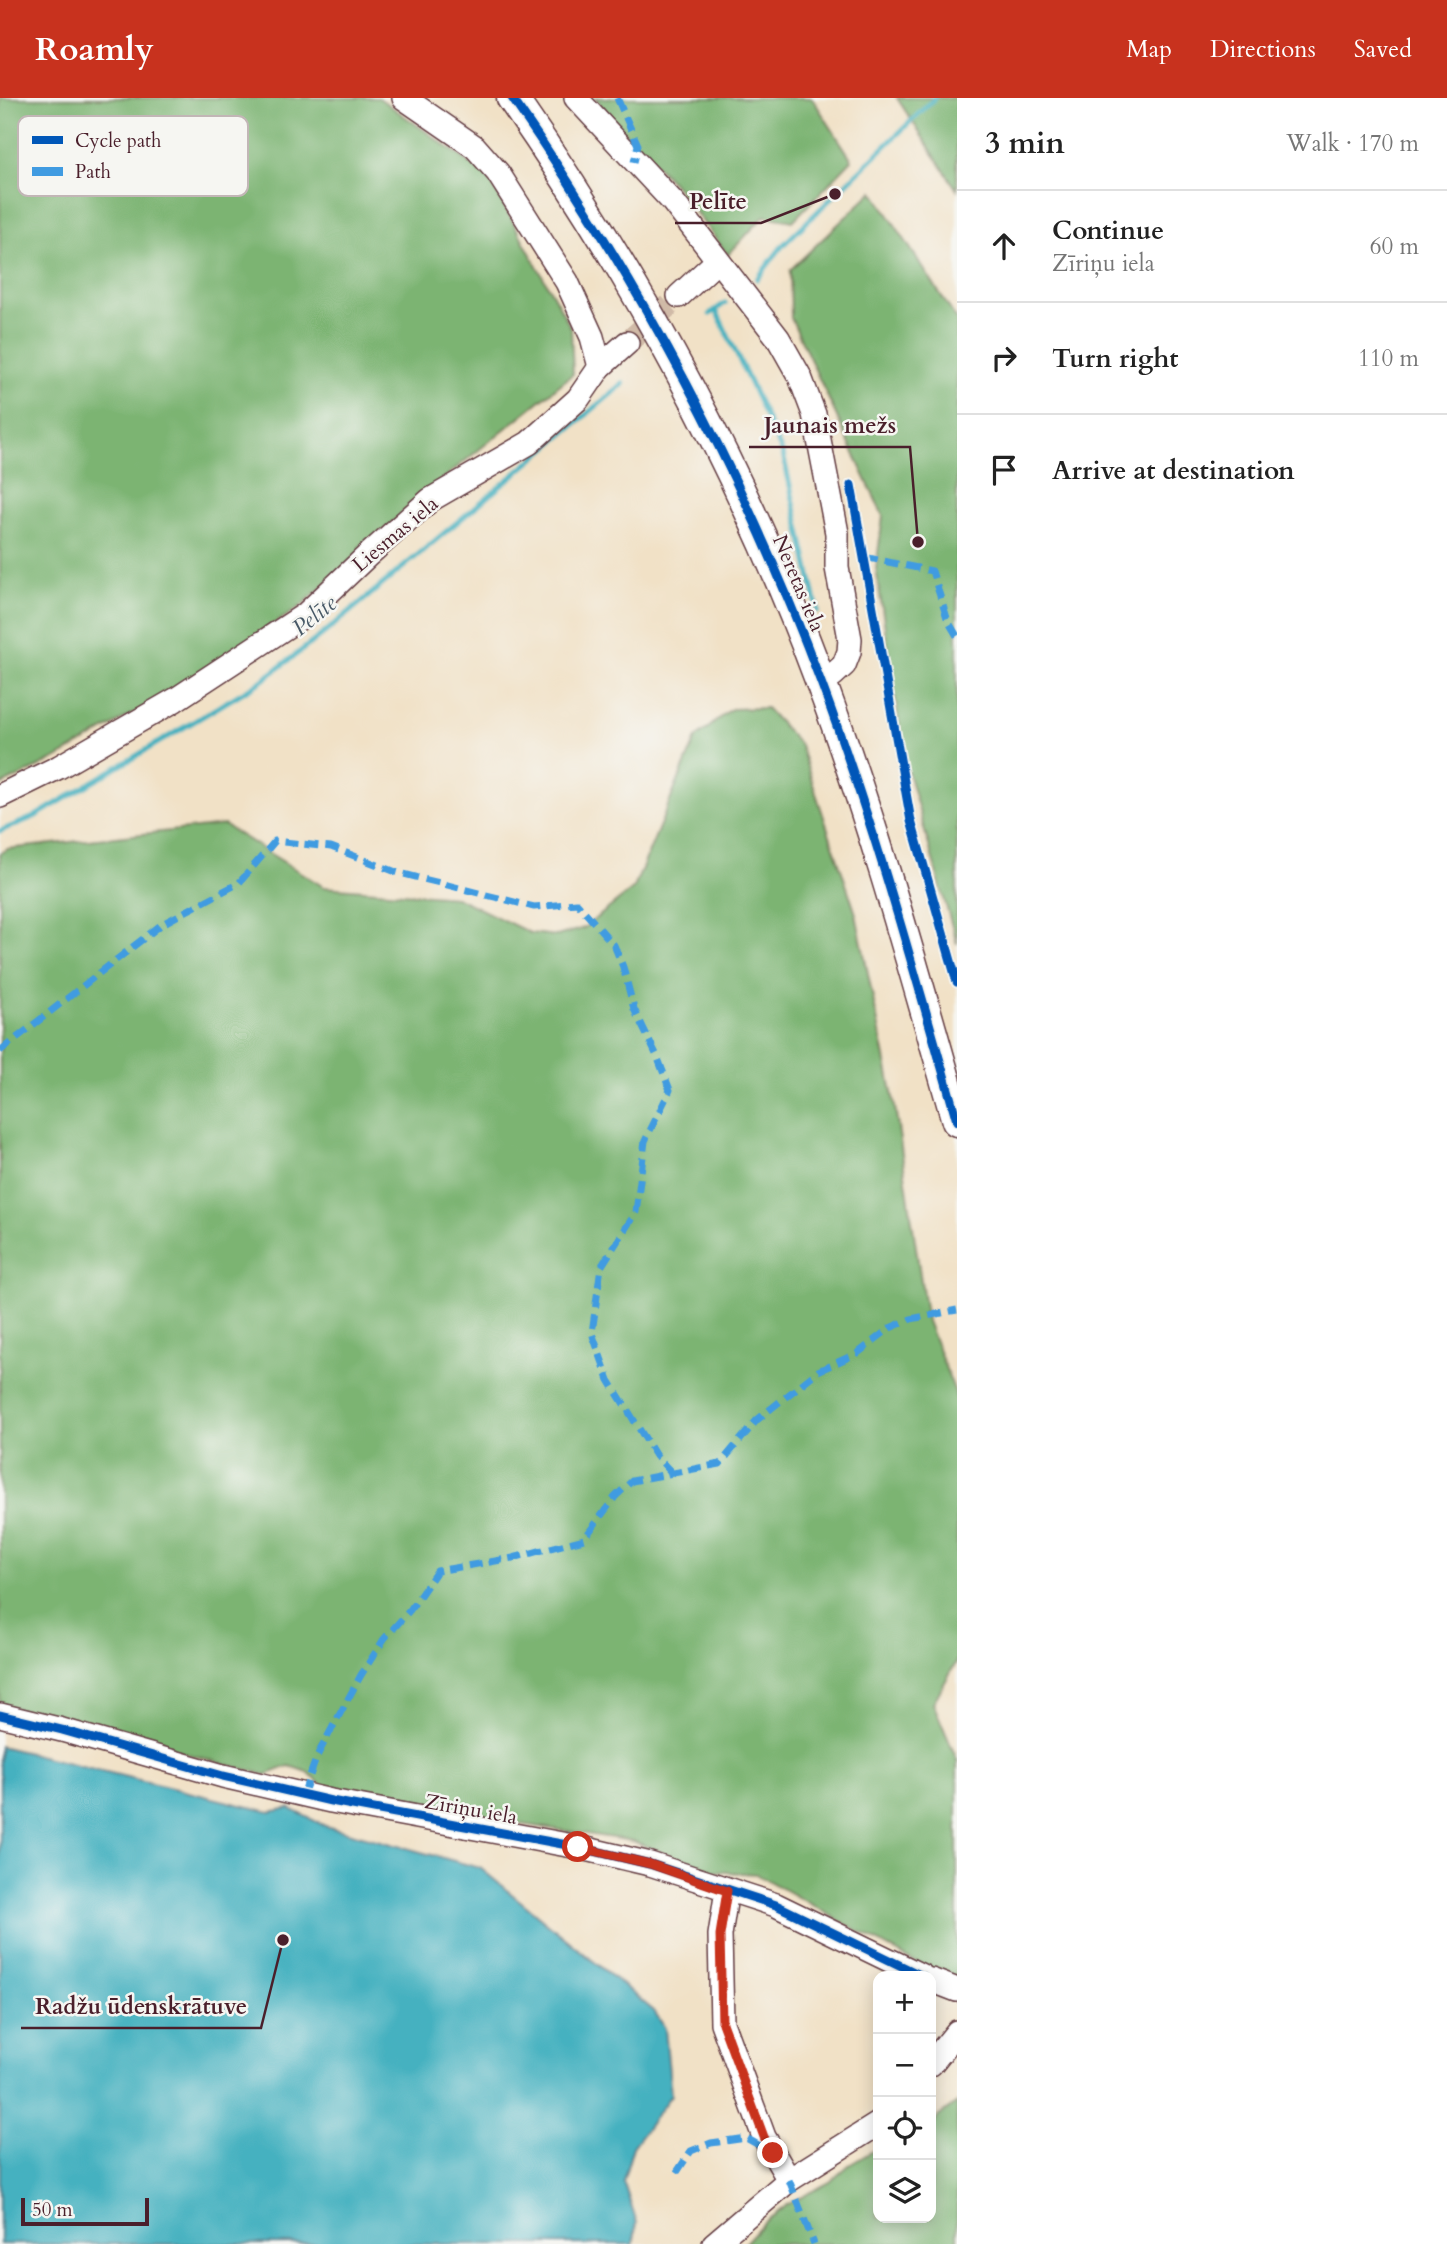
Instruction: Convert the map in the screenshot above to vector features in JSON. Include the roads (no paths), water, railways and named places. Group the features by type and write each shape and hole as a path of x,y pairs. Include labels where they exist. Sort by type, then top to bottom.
{"main road":[{"name":"Neretas iela","path":"511,99 583,205 708,426 768,552 821,681 889,881 957,1121"}],"street":[{"path":"404,98 475,147 498,173 567,282 592,337 600,367"},
{"path":"576,98 673,202 778,338 800,377 814,414 837,533 837,568 850,639 844,665 821,681"},
{"path":"679,296 717,261"},
{"name":"Liesmas iela","path":"0,796 59,767 175,700 306,614 430,500 529,443 578,400 600,367 627,343"},
{"name":"Zīriņu iela","path":"0,1715 223,1776 321,1799 590,1850 650,1864 776,1905 911,1971"},
{"path":"727,1891 720,1935 722,2023 764,2137 789,2180"},
{"path":"936,1982 957,1990"},
{"path":"936,2058 957,2032"},
{"path":"714,2244 789,2180 873,2127"}],"water":[{"path":"0,1746 270,1812 289,1808 325,1826 480,1868 654,2011 665,2028 671,2095 633,2147 623,2181 637,2223 633,2244 0,2244"}],"waterway":[{"name":"Pelīte","path":"757,279 783,245 935,98"},
{"name":"Pelīte","path":"710,314 725,303"},
{"path":"716,310 783,454 818,611"},
{"name":"Pelīte","path":"0,831 34,817 260,682 323,634 623,384"}],"tunnel":[{"path":"627,343 679,296"}],"place":[{"name":"Pelīte","path":"835,194"},
{"name":"Jaunais mežs","path":"918,542"},
{"name":"Radžu ūdenskrātuve","path":"283,1940"}]}
